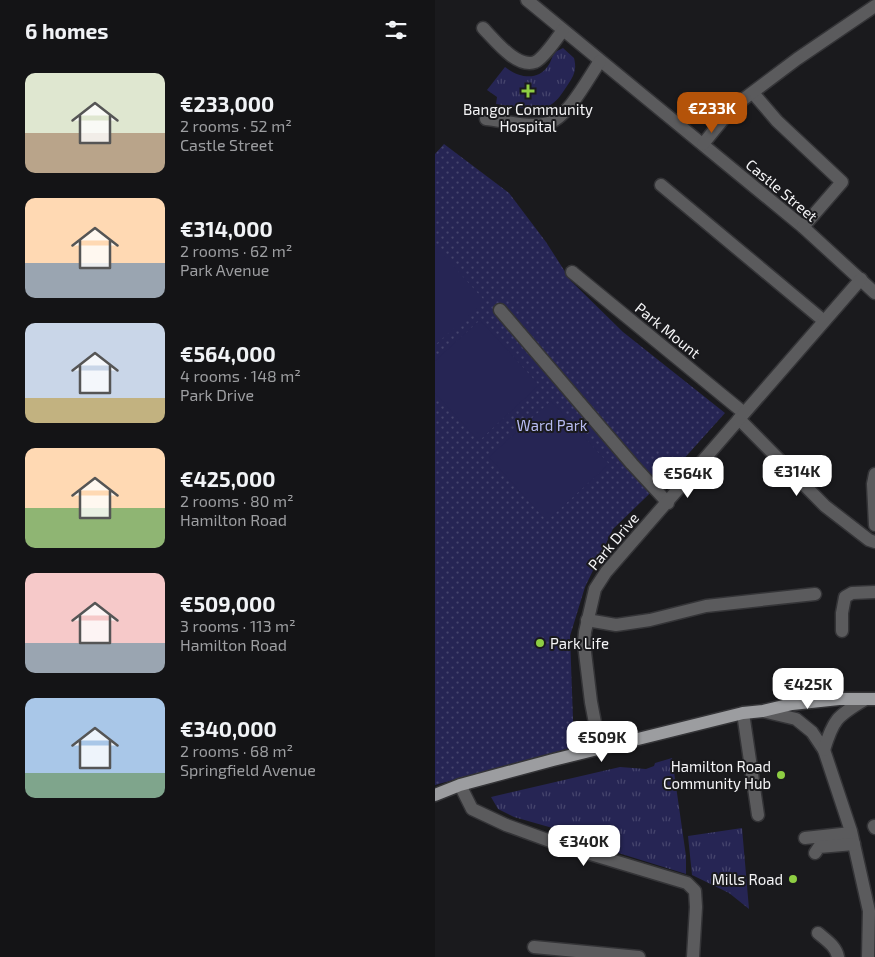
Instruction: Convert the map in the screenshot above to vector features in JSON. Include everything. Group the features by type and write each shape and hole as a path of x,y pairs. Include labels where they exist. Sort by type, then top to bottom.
{"main road":[{"path":"435,795 460,785 743,713 763,711 791,704 839,699 869,700"}],"street":[{"name":"Castle Street","path":"527,0 803,227 875,293"},
{"path":"703,144 733,107 797,59 875,6"},
{"path":"483,28 511,55 519,61 527,63 536,62 563,30"},
{"path":"486,119 535,125 550,123 561,115 600,61"},
{"path":"753,93 777,121 842,182 803,227"},
{"path":"661,186 824,322"},
{"name":"Park Mount","path":"572,272 742,416 825,506 869,540 875,542"},
{"name":"Park Drive","path":"600,749 591,702 584,644 587,620 595,588 606,572 861,280"},
{"path":"500,310 631,464 668,503"},
{"path":"875,474 873,484 875,525"},
{"path":"843,631 842,613 845,597 853,593 875,592"},
{"path":"587,620 616,625 650,620 706,606 815,594"},
{"path":"824,750 830,729 836,720 845,711 869,700"},
{"path":"763,711 796,719 812,732 824,750 853,838 869,912 868,957"},
{"path":"743,713 758,815"},
{"path":"460,785 472,809 507,825 563,846 687,884 695,891 693,957"},
{"path":"805,838 853,838"},
{"path":"815,853 819,847 853,838"},
{"path":"818,933 833,946 838,957"},
{"path":"534,947 639,957"}],"green space":[{"path":"563,48 574,58 575,69 573,76 554,102 546,107 532,109 496,104 497,97 487,90 505,67 521,75 533,76 544,71 555,52"},
{"name":"Ward Park","path":"444,144 509,193 546,242 571,281 623,332 725,413 672,472 613,529 585,587 570,636 574,747 435,785 435,154"},
{"path":"435,246 485,301 435,345"},
{"path":"480,320 539,385 479,441 435,393 435,361"},
{"path":"551,401 609,464 547,521 489,457"},
{"path":"672,758 686,856 686,874 570,838 570,833 514,817 498,809 491,797 620,767 646,769 654,766 655,763"},
{"path":"742,828 749,909 729,893 692,875 688,836"}],"place":[{"name":"Bangor Community Hospital","path":"528,91"},
{"name":"Park Life","path":"540,643"},
{"name":"Hamilton Road Community Hub","path":"781,775"},
{"name":"Mills Road","path":"793,879"}]}
